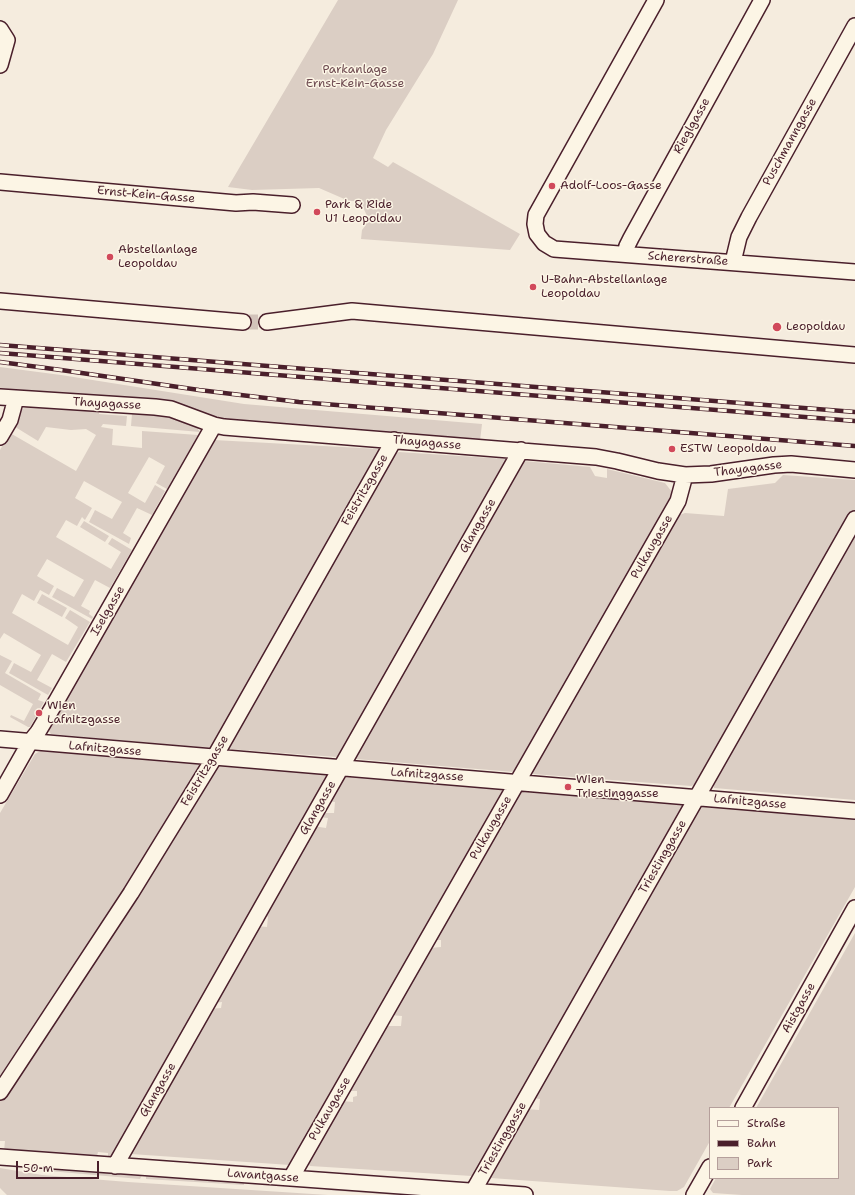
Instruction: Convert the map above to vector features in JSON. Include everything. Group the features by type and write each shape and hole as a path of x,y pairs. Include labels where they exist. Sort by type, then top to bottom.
{"street":[{"name":"Schererstraße","path":"656,0 536,215 535,224 537,234 544,243 554,249 855,272"},
{"name":"Rieglgasse","path":"625,254 630,238 762,0"},
{"name":"Puschmanngasse","path":"733,262 739,237 749,217 855,26"},
{"path":"0,29 7,40 0,65"},
{"name":"Ernst-Kein-Gasse","path":"0,182 236,203 253,202 292,205"},
{"path":"0,301 243,322"},
{"path":"267,322 352,311 855,355"},
{"name":"Thayagasse","path":"0,397 172,409 214,425 224,427 596,457 685,475 711,474 791,464 855,470"},
{"path":"0,437 10,420 16,398"},
{"name":"Iselgasse","path":"0,795 30,742 38,732 57,700 214,425"},
{"name":"Feistritzgasse","path":"0,1092 131,893 214,758 394,440"},
{"name":"Glangasse","path":"115,1166 521,450"},
{"name":"Pulkaugasse","path":"291,1178 678,501 685,475"},
{"name":"Triestinggasse","path":"472,1193 855,519"},
{"name":"Lafnitzgasse","path":"0,739 855,811"},
{"name":"Aistgasse","path":"744,1107 855,908"},
{"name":"Lavantgasse","path":"0,1157 472,1193 525,1195"},
{"path":"694,1195 709,1168"}],"green space":[{"name":"Parkanlage Ernst-Kein-Gasse","path":"338,0 458,0 433,54 386,130 373,158 388,167 393,162 520,234 510,250 361,239 362,230 365,226 367,216 363,207 355,201 349,201 319,188 252,190 228,187"},
{"path":"0,367 61,375 244,404 482,424 480,441 225,422 0,390"},
{"path":"32,405 99,409 99,414 127,416 126,426 103,424 101,427 113,429 112,445 142,448 142,431 198,435 167,489 156,483 165,466 149,457 128,493 145,503 155,485 165,491 152,515 137,508 123,533 131,538 129,544 89,522 95,510 112,519 122,502 84,481 75,498 92,508 85,520 82,517 77,526 66,520 56,537 111,569 121,552 108,544 112,538 132,550 110,588 95,580 81,606 90,611 89,614 93,617 92,619 52,597 57,588 74,597 84,580 47,559 37,576 54,586 49,595 40,590 34,601 22,594 12,613 68,645 78,627 65,618 70,610 90,622 66,662 52,654 37,680 52,688 48,695 9,673 14,663 31,672 41,655 4,633 0,639 0,450 10,433 76,471 96,435 86,429 71,430 46,427 38,441 12,425 22,409"},
{"path":"134,411 161,414 193,422 200,432 131,426 132,414"},
{"path":"214,440 379,449 382,453 216,744 208,748 51,734 48,730"},
{"path":"399,452 506,459 509,464 344,754 337,757 228,749 226,745 392,455"},
{"path":"524,461 590,467 595,476 607,478 607,469 665,483 672,492 670,503 521,768 514,772 356,759 354,755 519,465"},
{"path":"783,475 855,480 855,510 698,784 691,786 533,774 531,769 674,517 685,513 724,516 728,489 775,483"},
{"path":"84,521 109,536 105,542 80,527"},
{"path":"855,531 855,800 714,788 713,783"},
{"path":"42,594 67,608 62,617 37,603"},
{"path":"0,655 12,661 5,673 41,694 38,700 44,702 30,727 10,717 11,715 24,721 33,704 0,685"},
{"path":"42,750 200,764 202,767 121,901 0,1084 0,813 35,754"},
{"path":"218,765 327,774 330,778 119,1149 108,1161 108,1153 98,1152 96,1160 4,1151 5,1141 0,1141 0,1101"},
{"path":"346,776 504,788 506,793 297,1160 290,1165 131,1154 129,1151 208,1009 221,1008 222,1002 213,1003 256,926 267,927 268,917 263,913 313,826 326,828 328,818 318,817 320,813 334,813 335,802 327,801 341,778"},
{"path":"522,790 681,802 684,807 477,1172 472,1176 310,1166 307,1162 342,1101 353,1102 353,1097 357,1096 357,1091 348,1091 385,1026 401,1026 402,1016 390,1015 430,948 441,947 441,940 433,940 517,794"},
{"path":"705,805 855,817 855,887 730,1107 709,1107 709,1143 684,1187 677,1191 670,1191 491,1178 489,1173 526,1109 539,1110 540,1099 532,1098 698,809"},
{"path":"855,933 855,1195 742,1195 713,1193 710,1189 715,1179 839,1179 839,1107 757,1107"},
{"path":"49,1165 143,1173 140,1179 49,1171"},
{"path":"0,1168 42,1175 328,1195 7,1195 0,1188"},
{"path":"146,1173 244,1179 244,1185 146,1179"},
{"path":"328,1184 455,1195 396,1195 325,1190"}],"tunnel":[{"path":"243,322 267,322"}],"railway":[{"path":"0,345 855,412"},
{"path":"0,353 855,421"},
{"path":"0,362 199,390 299,402 855,446"}],"place":[{"name":"Adolf-Loos-Gasse","path":"552,186"},
{"name":"Park & Ride U1 Leopoldau","path":"317,212"},
{"name":"Abstellanlage Leopoldau","path":"110,257"},
{"name":"U-Bahn-Abstellanlage Leopoldau","path":"533,287"},
{"name":"Leopoldau","path":"777,327"},
{"name":"ESTW Leopoldau","path":"672,449"},
{"name":"Wien Lafnitzgasse","path":"39,713"},
{"name":"Wien Triestinggasse","path":"568,787"}]}
